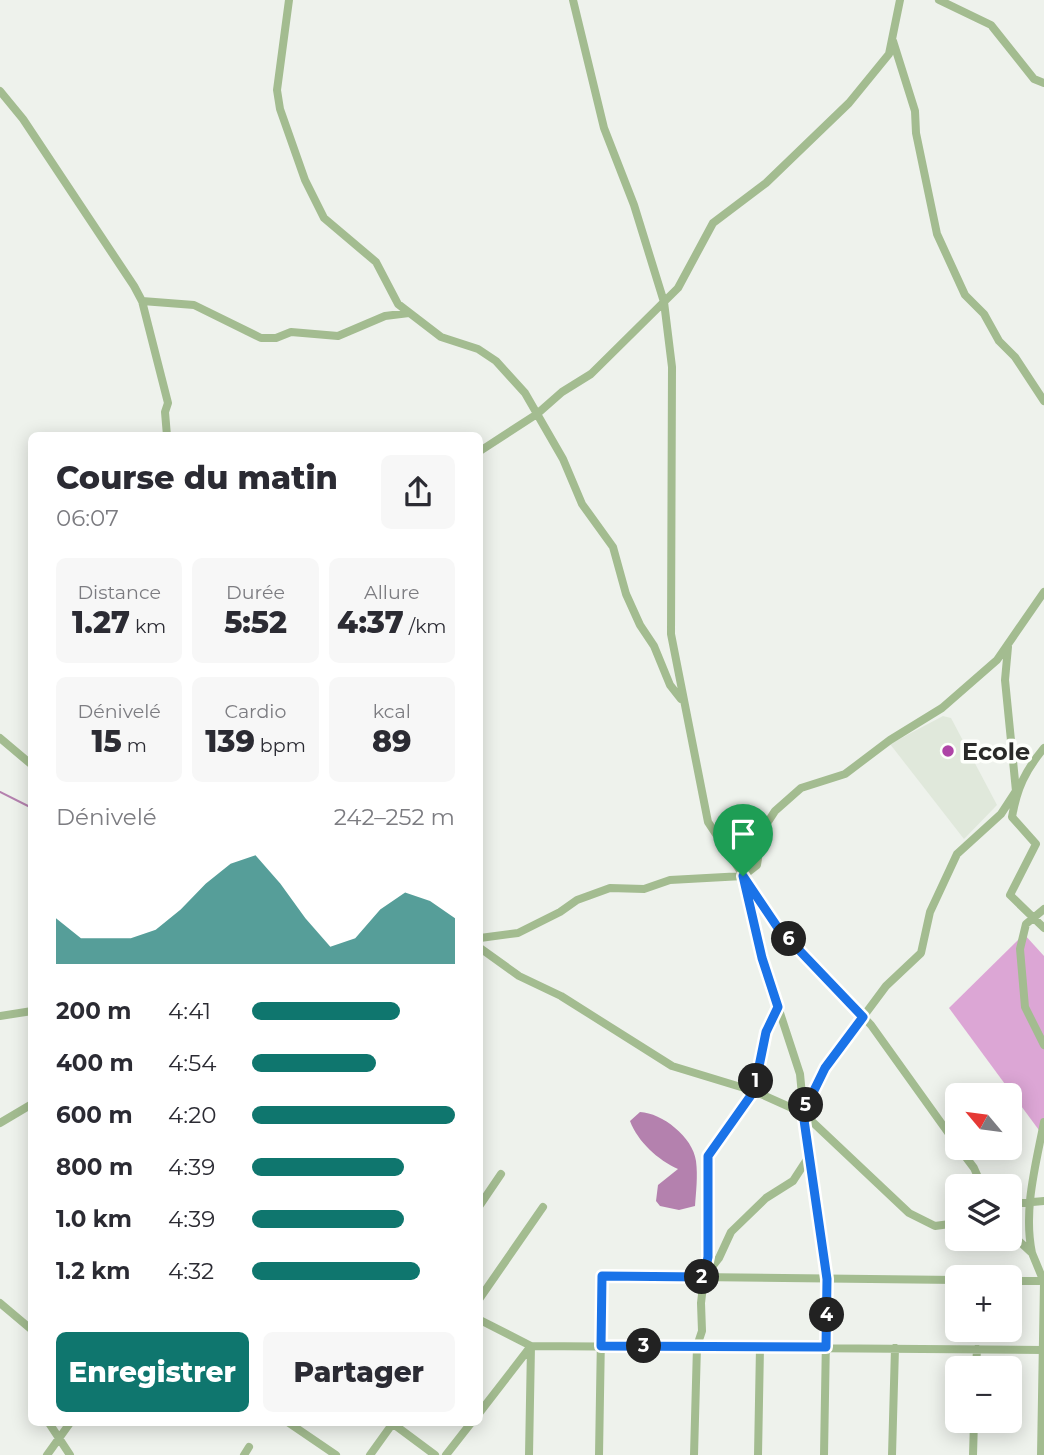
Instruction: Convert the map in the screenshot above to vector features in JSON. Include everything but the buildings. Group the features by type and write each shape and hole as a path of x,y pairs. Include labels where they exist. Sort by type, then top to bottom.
{"street":[{"path":"289,0 278,90 280,109 305,180 324,218 376,262 387,289 398,304 441,337 478,349 496,361 520,386 563,460 582,504 613,548 626,594 640,625 654,646 670,685 683,701"},
{"path":"573,0 604,128 634,205 664,302 672,368 671,634 708,822 778,928 863,1017 945,1129"},
{"path":"483,448 537,414 562,392 591,374 678,288 713,223 766,183 849,103 889,54 900,0"},
{"path":"939,0 991,26 1015,51 1034,79 1044,83"},
{"path":"893,40 915,111 916,133 937,234 965,295 984,314 999,341 1015,357 1044,401"},
{"path":"0,91 73,193 142,301 168,403 165,412 167,432"},
{"path":"142,301 194,304 261,338 276,338 291,332 338,336 385,316 409,313"},
{"path":"483,938 518,933 576,900 610,888 644,889 670,880 743,876 757,866 766,822 801,788 845,774 890,740 942,708 997,660 1044,592"},
{"path":"1008,644 1005,680 1016,791 1012,817 1036,844 1010,895 1044,928"},
{"path":"0,738 28,762"},
{"path":"803,1113 825,1068 886,986 921,953 930,912 957,854 1001,814 1024,773 1044,748"},
{"path":"743,876 762,958 800,1074 808,1158 827,1279 824,1455"},
{"path":"1044,909 1026,924 1020,949 1025,1007 1044,1045"},
{"path":"483,950 519,976 561,996 671,1066 754,1091 803,1113 909,1213 935,1226 945,1225"},
{"path":"694,1455 697,1346 702,1331 701,1294 708,1257 708,1156 754,1091 766,1032 778,1007"},
{"path":"0,1016 28,1012"},
{"path":"0,1124 28,1106"},
{"path":"1041,1455 1044,1282 1032,1253 1028,1234 1044,1122"},
{"path":"704,1277 719,1258 731,1232 766,1198 793,1181 808,1158"},
{"path":"483,1201 501,1174"},
{"path":"1022,1203 1044,1201"},
{"path":"483,1294 543,1207"},
{"path":"1022,1244 1032,1253"},
{"path":"599,1455 602,1276 945,1280"},
{"path":"1022,1281 1044,1282"},
{"path":"0,1303 28,1327"},
{"path":"483,1322 531,1346 1043,1350"},
{"path":"483,1408 531,1346"},
{"path":"529,1455 531,1346"},
{"path":"758,1455 760,1347"},
{"path":"892,1455 895,1348"},
{"path":"977,1349 977,1356"},
{"path":"52,1426 70,1455"},
{"path":"47,1455 68,1426"},
{"path":"293,1426 336,1455"},
{"path":"370,1455 390,1426"},
{"path":"396,1426 435,1455"},
{"path":"446,1455 469,1426"},
{"path":"973,1455 974,1433"},
{"path":"244,1455 249,1447"}],"shaded area":[{"path":"943,716 951,718 997,805 964,839 890,744"},
{"path":"1024,934 1044,956 1044,1137 1022,1107 1022,1083 1004,1083 949,1008"},
{"path":"640,1112 649,1113 667,1122 689,1143 697,1167 695,1206 679,1210 660,1206 656,1201 658,1185 678,1169 663,1161 638,1136 630,1121"}],"waterway":[{"path":"0,792 28,806"}],"place":[{"name":"Ecole","path":"948,751"}],"route":[{"path":"743,876 778,928 863,1017 825,1068 803,1113 810,1179 818,1213 827,1279 826,1347 601,1346 602,1276 704,1277 708,1266 708,1156 754,1091 766,1032 778,1007 762,958 743,876"}]}
